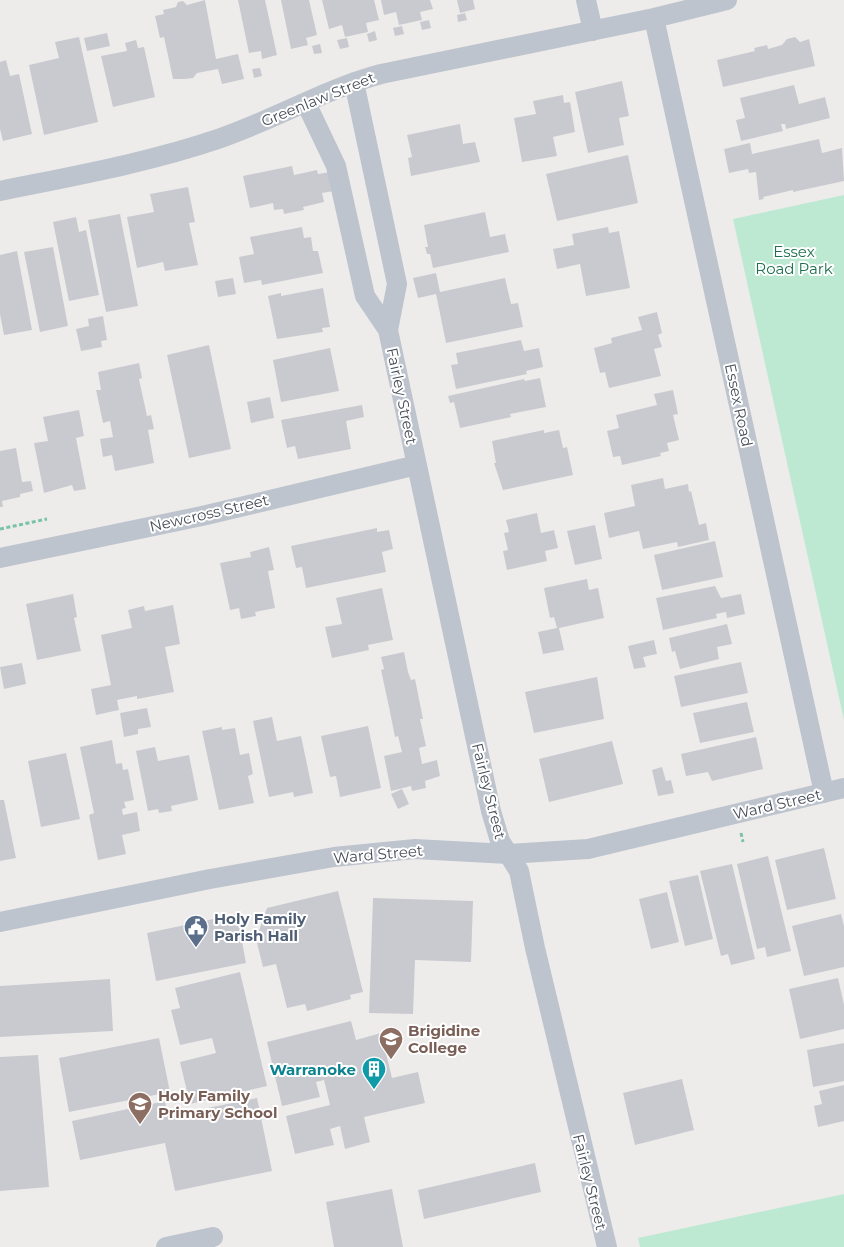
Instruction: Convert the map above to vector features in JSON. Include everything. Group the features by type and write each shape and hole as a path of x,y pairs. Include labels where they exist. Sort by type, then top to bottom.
{"street":[{"path":"586,0 593,31"},
{"name":"Greenlaw Street","path":"0,191 166,155 221,138 354,82 381,74 654,18 727,0"},
{"name":"Essex Road","path":"654,18 824,793"},
{"name":"Fairley Street","path":"354,82 397,284 388,330"},
{"name":"Fairley Street","path":"306,103 336,166 365,296 388,330 491,811 500,841 519,871 535,948 606,1247"},
{"name":"Newcross Street","path":"0,558 202,516 257,501 418,466"},
{"name":"Ward Street","path":"0,922 210,879 334,857 415,849 508,854 588,848 844,788"},
{"path":"166,1247 213,1237"}],"path":[{"path":"0,529 47,519"}],"green space":[{"name":"Essex Road Park","path":"844,195 844,720 733,219"},
{"path":"844,1194 844,1247 640,1247 638,1238"}],"building":[{"path":"205,0 216,59 238,54 244,79 222,84 218,69 197,73 193,78 173,79 164,37 160,38 155,16 164,14 163,10 176,7 178,2 183,1 187,5"},
{"path":"238,0 265,0 277,55 262,59 261,51 249,53"},
{"path":"281,0 309,0 317,35 306,38 308,45 291,49"},
{"path":"322,0 374,0 379,20 366,23 368,32 345,37 342,25 329,29"},
{"path":"381,0 430,0 433,9 420,12 422,20 399,25 396,12 384,15"},
{"path":"457,0 473,0 475,9 460,13"},
{"path":"465,13 467,20 458,22 457,15"},
{"path":"429,20 431,28 422,30 420,22"},
{"path":"402,26 404,34 395,36 393,28"},
{"path":"375,31 377,40 369,42 367,34"},
{"path":"107,33 110,46 87,51 84,38"},
{"path":"79,37 98,122 44,135 29,65 59,58 55,42"},
{"path":"795,37 800,42 809,39 815,66 723,87 717,60 755,51 754,48 767,45 768,49 782,45 787,39"},
{"path":"347,38 349,47 340,49 337,40"},
{"path":"136,40 138,48 144,47 155,97 113,107 101,56 127,51 125,43"},
{"path":"320,44 322,53 314,54 312,46"},
{"path":"6,60 10,76 19,74 32,134 3,141 0,129 0,62"},
{"path":"260,68 262,76 254,78 252,69"},
{"path":"622,81 629,116 619,118 624,145 588,153 575,92"},
{"path":"794,85 799,104 825,97 830,118 786,129 785,124 781,124 783,131 741,141 736,120 745,118 740,98"},
{"path":"563,95 564,103 570,102 575,132 553,137 557,156 522,162 514,118 536,114 533,101"},
{"path":"460,124 463,144 475,142 480,162 411,176 408,158 412,157 407,135"},
{"path":"819,139 822,153 842,148 844,181 793,192 793,190 763,197 764,199 759,200 756,172 749,173 748,169 729,173 724,149 750,143 752,154"},
{"path":"628,155 638,203 557,221 546,174"},
{"path":"292,166 294,175 317,170 318,174 330,172 334,191 322,193 324,202 303,207 304,210 284,214 283,209 274,210 273,203 250,208 243,176"},
{"path":"188,187 195,222 189,223 198,265 165,271 163,262 137,268 127,217 154,212 150,194"},
{"path":"485,212 490,237 505,234 509,252 433,268 430,254 427,254 425,247 428,247 424,225"},
{"path":"120,214 138,306 106,312 88,220"},
{"path":"76,217 79,232 86,230 99,295 69,301 53,222"},
{"path":"302,227 304,238 311,237 313,251 318,251 323,273 262,285 261,280 244,283 239,257 254,254 250,237"},
{"path":"608,227 609,233 619,231 630,288 586,296 580,264 557,269 553,249 574,245 572,234"},
{"path":"53,247 68,326 40,332 24,252"},
{"path":"17,251 32,330 4,335 0,314 0,255"},
{"path":"436,273 440,292 505,278 511,304 518,303 523,327 446,343 436,294 418,298 413,278"},
{"path":"233,278 236,294 218,297 215,281"},
{"path":"323,288 330,327 322,328 323,332 277,339 268,296 281,293 281,296"},
{"path":"657,312 662,333 658,335 662,347 654,349 661,376 609,388 605,372 600,373 594,348 612,343 611,338 642,330 638,317"},
{"path":"103,316 107,340 101,341 102,347 81,351 76,329 89,326 88,319"},
{"path":"521,340 524,351 539,348 543,367 526,371 527,374 456,389 451,365 458,364 456,353"},
{"path":"209,345 231,449 189,458 167,355"},
{"path":"330,348 339,391 281,402 273,360"},
{"path":"139,363 142,378 139,379 147,416 151,415 154,429 148,430 154,463 115,471 112,455 103,457 100,439 113,437 110,421 103,423 96,390 101,390 98,372"},
{"path":"540,378 546,407 510,414 511,417 460,428 454,402 450,403 448,396 524,379 525,381"},
{"path":"673,390 678,414 673,415 679,440 667,443 669,451 660,453 661,456 622,465 620,456 613,457 607,431 619,428 616,415 657,405 654,394"},
{"path":"270,397 274,418 251,423 247,402"},
{"path":"362,405 364,417 346,421 351,449 298,459 295,446 287,448 281,420"},
{"path":"79,410 84,436 76,438 86,489 74,491 72,485 44,493 34,443 48,441 43,417"},
{"path":"544,430 544,433 559,430 563,448 567,447 573,475 503,490 494,463 496,463 492,441"},
{"path":"16,448 22,482 31,481 33,491 20,494 20,497 2,501 3,507 0,507 0,451"},
{"path":"663,478 665,489 688,484 699,525 706,523 709,540 678,547 677,542 643,549 639,531 609,538 604,513 635,506 631,485"},
{"path":"537,513 541,533 554,530 558,548 545,551 547,561 507,570 503,551 508,550 504,533 509,532 506,520"},
{"path":"595,525 602,559 575,565 567,531"},
{"path":"377,528 377,532 389,530 393,549 382,552 386,572 306,588 302,567 296,568 291,546"},
{"path":"715,541 723,577 662,590 654,555"},
{"path":"269,547 274,570 268,571 275,608 255,612 256,616 241,619 239,608 230,610 220,563 251,557 250,552"},
{"path":"587,579 589,590 598,588 604,618 559,628 564,650 543,654 538,632 557,628 554,617 550,618 544,588"},
{"path":"715,586 721,598 741,594 745,614 727,618 726,612 716,614 717,618 663,630 656,598"},
{"path":"382,588 393,640 368,645 369,650 332,658 325,627 342,624 336,598"},
{"path":"73,594 77,617 74,618 81,651 37,660 26,604"},
{"path":"173,605 180,644 165,647 174,692 137,699 137,696 117,700 119,710 96,715 91,689 111,685 101,635 132,628 128,610 144,606 145,611"},
{"path":"727,624 732,644 717,647 719,659 680,669 675,651 672,652 669,638"},
{"path":"654,640 657,654 643,657 646,667 634,669 628,646"},
{"path":"404,652 411,680 415,679 423,719 420,719 426,746 419,748 422,764 437,760 440,776 425,781 426,788 412,791 411,786 391,791 384,756 402,752 398,736 395,737 381,670 384,669 381,657"},
{"path":"741,662 748,693 681,707 674,676"},
{"path":"22,663 26,684 4,689 0,667"},
{"path":"597,677 604,719 534,733 525,692"},
{"path":"747,702 754,732 700,743 693,713"},
{"path":"147,708 151,727 138,729 138,734 124,737 120,713"},
{"path":"272,717 277,741 301,736 313,793 294,797 293,792 269,797 253,721"},
{"path":"368,726 381,788 340,797 336,776 330,777 321,736"},
{"path":"222,727 222,730 235,728 240,755 249,753 253,774 248,776 254,803 219,810 202,731"},
{"path":"756,737 763,769 712,781 708,772 686,776 681,754"},
{"path":"112,740 116,764 122,763 123,770 128,769 134,800 124,802 126,808 122,809 123,815 137,812 140,831 122,835 126,854 98,860 89,815 94,813 80,747"},
{"path":"612,741 623,784 549,802 539,759"},
{"path":"155,747 158,761 189,755 198,800 171,806 172,811 159,813 158,809 148,811 136,751"},
{"path":"66,753 80,819 41,827 28,761"},
{"path":"662,767 666,781 671,780 674,793 658,796 652,770"},
{"path":"402,789 409,804 398,809 391,794"},
{"path":"0,800 4,800 16,858 0,861"},
{"path":"824,848 836,899 787,910 775,860"},
{"path":"768,856 791,951 767,957 765,947 757,949 737,864"},
{"path":"732,864 755,959 731,965 728,954 721,956 700,871"},
{"path":"698,875 713,939 685,946 669,881"},
{"path":"338,891 363,992 350,995 351,999 307,1011 305,1004 287,1008 276,964 263,967 256,939 267,908"},
{"path":"667,892 679,942 651,949 639,899"},
{"path":"373,898 473,901 471,962 415,960 413,1014 369,1013"},
{"name":"Holy Family Parish Hall","path":"237,914 246,963 156,981 147,933"},
{"path":"841,914 844,926 844,967 804,976 792,926"},
{"path":"240,972 267,1086 190,1104 180,1062 216,1053 212,1038 180,1045 171,1010 180,1008 175,988"},
{"path":"838,978 844,1005 844,1029 800,1039 789,989"},
{"path":"110,979 113,1031 0,1037 0,986"},
{"name":"Warranoke","path":"351,1021 356,1040 381,1033 392,1078 418,1072 425,1103 364,1117 370,1142 345,1149 340,1126 330,1129 334,1145 295,1154 286,1116 330,1105 324,1080 316,1082 320,1097 282,1106 267,1042"},
{"path":"159,1038 170,1092 69,1112 59,1058"},
{"path":"844,1043 844,1081 813,1087 807,1050"},
{"path":"38,1055 49,1187 0,1191 0,1057"},
{"path":"682,1079 694,1130 635,1145 623,1093"},
{"path":"844,1085 844,1121 818,1127 814,1106 822,1104 819,1091"},
{"path":"257,1098 272,1171 175,1191 165,1143 80,1160 72,1121 165,1101 168,1116"},
{"path":"535,1163 541,1192 424,1219 418,1190"},
{"path":"392,1189 403,1247 334,1247 326,1202"}],"place":[{"name":"Holy Family Parish Hall","path":"196,948"},
{"name":"Brigidine College","path":"391,1060"},
{"name":"Warranoke","path":"374,1090"},
{"name":"Holy Family Primary School","path":"140,1125"}]}
